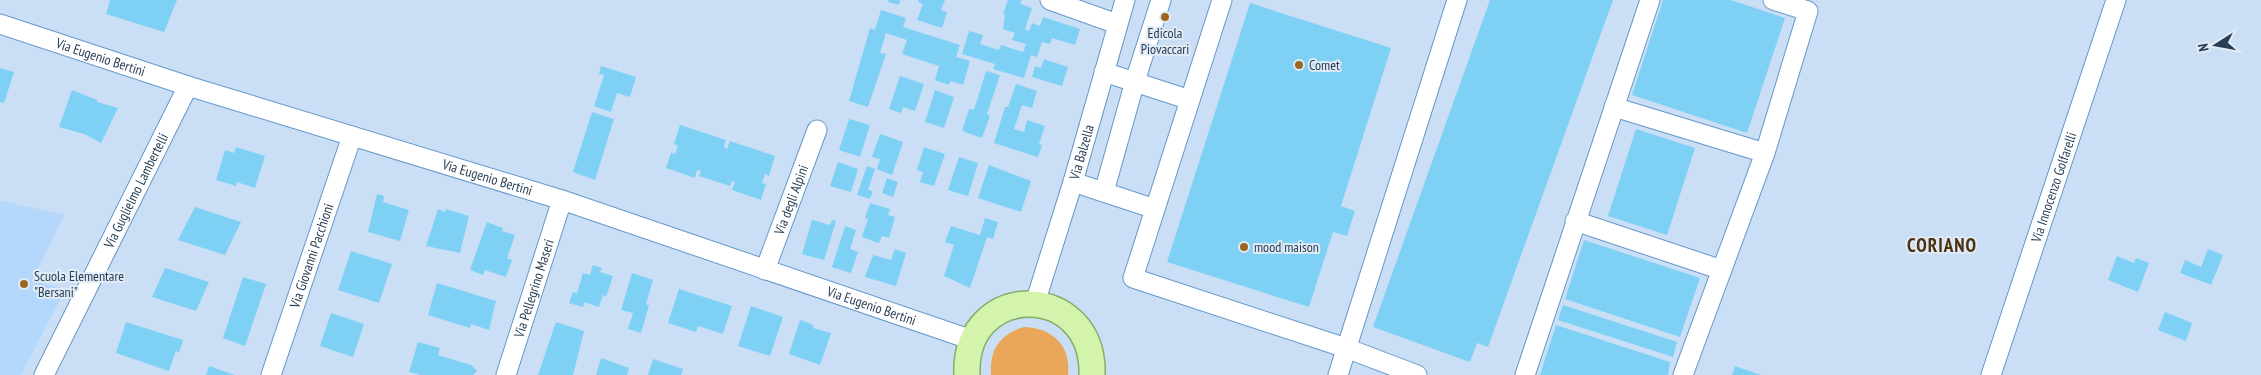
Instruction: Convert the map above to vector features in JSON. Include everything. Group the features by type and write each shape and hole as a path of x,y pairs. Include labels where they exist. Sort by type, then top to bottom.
{"main road":[{"path":"967,375 966,359 972,340 982,324 998,312 1016,304 1035,303 1056,309 1073,320 1086,338 1092,358 1092,375"}],"street":[{"path":"1050,0 1117,24"},
{"name":"Via Balzella","path":"1035,303 1074,182 1125,0"},
{"path":"1104,192 1135,81 1161,0"},
{"path":"1222,0 1133,278 1346,348 1417,375"},
{"path":"1338,375 1458,0"},
{"path":"1525,375 1650,0"},
{"path":"1683,375 1765,153 1808,11 1773,0"},
{"name":"Via Innocenzo Golfarelli","path":"1991,375 2116,0"},
{"name":"Via Eugenio Bertini","path":"0,24 188,86 562,200 972,340"},
{"path":"1104,72 1190,100"},
{"name":"Via Guglielmo Lambertelli","path":"44,375 188,86"},
{"path":"1614,108 1765,153"},
{"name":"Via degli Alpini","path":"765,270 818,130"},
{"name":"Via Giovanni Pacchioni","path":"271,375 352,136"},
{"path":"1074,182 1154,210"},
{"name":"Via Pellegrino Maseri","path":"506,375 562,200"},
{"path":"1575,222 1722,270"}],"shaded area":[{"name":"Scuola Elementare \"Bersani\"","path":"0,200 64,215 33,279 65,290 21,375 0,375"},
{"path":"1024,327 1044,331 1058,340 1066,355 1068,375 991,375 992,358 998,344 1008,334"}],"building":[{"path":"110,0 177,0 164,32 106,14"},
{"path":"889,0 900,0 899,5 888,2"},
{"path":"919,0 945,0 941,10 947,12 942,28 917,20 923,4 918,2"},
{"path":"1008,0 1022,0 1020,4 1032,8 1025,29 1029,31 1032,23 1040,26 1043,17 1080,29 1075,45 1052,38 1050,44 1042,42 1037,57 1031,55 1024,78 993,69 995,64 962,54 969,31 983,35 980,44 999,50 1001,45 1023,52 1026,44 1012,40 1015,33 1003,29 1005,15 1003,14"},
{"path":"1490,0 1613,0 1488,347 1477,343 1470,362 1373,327"},
{"path":"1663,0 1731,0 1785,18 1747,133 1632,95"},
{"path":"1250,3 1391,48 1341,206 1355,211 1347,236 1333,232 1309,307 1167,262"},
{"path":"881,10 906,18 903,27 960,45 956,57 970,61 963,85 951,81 949,85 935,80 939,66 902,54 907,40 886,33 880,53 886,54 868,107 849,101 870,28 875,30"},
{"path":"1044,59 1068,67 1062,86 1032,77 1035,66 1041,68"},
{"path":"601,66 636,77 630,97 617,93 611,112 594,106 604,75 599,74"},
{"path":"0,68 14,72 4,103 0,102"},
{"path":"986,71 1000,75 987,114 990,116 982,138 962,131 969,109 974,110"},
{"path":"900,76 924,84 915,111 903,107 901,113 889,109"},
{"path":"1016,84 1037,91 1032,108 1022,105 1014,129 1024,132 1027,120 1045,126 1039,144 1042,145 1038,157 994,143 1005,107 1008,107"},
{"path":"72,90 97,100 97,102 118,108 101,143 84,134 59,127"},
{"path":"935,90 954,97 944,128 925,122"},
{"path":"592,112 614,119 595,180 573,172"},
{"path":"849,119 870,125 860,157 839,150"},
{"path":"680,125 726,140 724,147 727,149 730,141 775,156 769,176 765,174 762,183 766,184 761,200 732,190 735,182 732,181 730,186 699,176 701,171 697,170 695,178 666,168 671,153 675,154 678,146 674,144"},
{"path":"1636,129 1695,148 1667,235 1608,216"},
{"path":"880,134 903,142 892,175 877,169 880,159 872,157"},
{"path":"236,147 265,156 255,188 237,182 236,186 216,180 225,150 234,153"},
{"path":"924,147 945,154 934,186 920,182 923,172 917,170"},
{"path":"959,157 978,163 968,196 948,190"},
{"path":"838,162 858,169 851,192 830,186"},
{"path":"989,165 1031,181 1021,212 978,198"},
{"path":"867,166 875,169 868,190 873,191 870,199 857,195"},
{"path":"887,178 898,182 893,197 882,193"},
{"path":"377,194 384,196 383,202 409,210 400,241 368,232"},
{"path":"870,203 890,209 888,215 895,217 889,238 882,236 879,243 862,237 868,219 865,218"},
{"path":"195,207 241,222 225,255 178,240"},
{"path":"438,209 445,212 446,209 469,216 460,253 426,246"},
{"path":"985,218 998,222 993,239 987,237 970,288 944,276 954,245 945,242 951,226 980,235"},
{"path":"812,220 830,225 832,220 836,221 824,260 802,254"},
{"path":"487,222 503,228 502,231 515,235 507,258 512,260 506,277 485,270 483,275 470,270"},
{"path":"845,226 856,230 850,249 858,252 851,273 832,267"},
{"path":"1584,240 1700,278 1680,337 1565,299"},
{"path":"895,249 906,253 896,286 865,277 873,255 891,260"},
{"path":"2208,249 2223,255 2211,285 2180,273 2185,260 2201,267"},
{"path":"351,251 392,264 379,303 338,290"},
{"path":"2117,256 2134,263 2136,258 2149,263 2138,292 2108,280"},
{"path":"593,265 602,268 600,272 613,276 606,297 603,295 599,307 585,302 583,307 569,303 573,292 577,293 583,273 590,275"},
{"path":"165,268 209,282 196,311 152,297"},
{"path":"632,273 653,280 646,304 649,305 641,333 628,329 633,313 621,310"},
{"path":"243,277 266,284 245,346 223,338"},
{"path":"437,283 496,301 489,330 471,324 470,328 428,315"},
{"path":"679,289 732,306 723,334 698,326 696,332 668,323"},
{"path":"1563,305 1677,342 1673,357 1558,320"},
{"path":"751,306 783,317 770,356 738,346"},
{"path":"2165,312 2192,323 2186,341 2158,330"},
{"path":"331,313 364,324 353,357 320,346"},
{"path":"800,320 814,325 813,328 831,333 820,365 789,354"},
{"path":"126,322 183,340 179,353 176,351 169,371 116,353"},
{"path":"556,322 584,331 573,375 538,375"},
{"path":"1556,325 1670,362 1668,375 1540,375"},
{"path":"418,342 440,348 438,355 471,365 477,371 473,375 420,375 409,372"},
{"path":"601,358 629,368 627,375 596,375"},
{"path":"653,359 683,369 681,375 648,375"},
{"path":"209,366 235,375 206,375"},
{"path":"1735,366 1761,375 1732,375"}],"place":[{"name":"Edicola Piovaccari","path":"1165,17"},
{"name":"Comet","path":"1299,65"},
{"name":"mood maison","path":"1244,247"},
{"name":"Scuola Elementare \"Bersani\"","path":"24,284"}],"district":[{"name":"CORIANO","path":"1942,245"}]}
